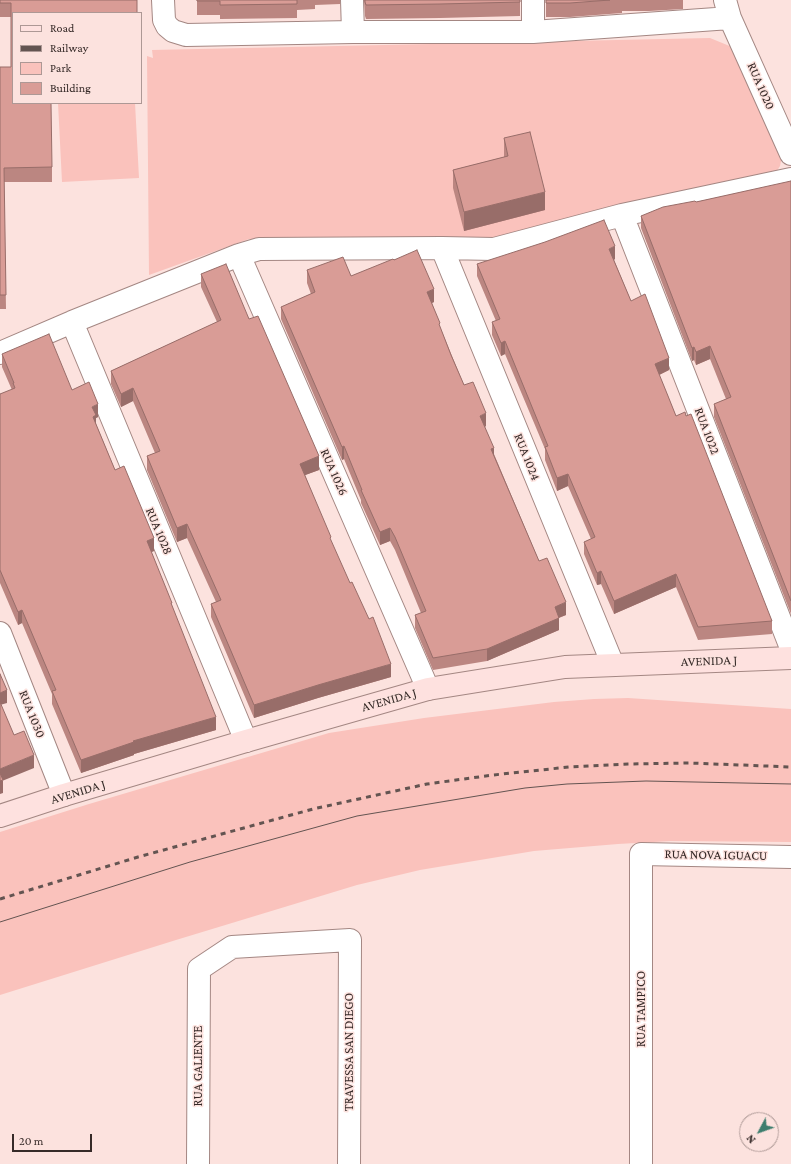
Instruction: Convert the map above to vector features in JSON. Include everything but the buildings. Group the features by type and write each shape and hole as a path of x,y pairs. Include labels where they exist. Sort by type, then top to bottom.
{"street":[{"path":"352,0 353,32"},
{"path":"532,0 533,32"},
{"path":"164,10 167,26 172,31 186,35 353,32 533,32 728,9"},
{"name":"RUA 1020","path":"728,9 791,154"},
{"path":"0,353 72,322 239,255 259,249 494,249 622,215 791,179"},
{"name":"RUA 1022","path":"622,215 791,648"},
{"name":"RUA 1024","path":"442,248 613,665"},
{"name":"RUA 1026","path":"239,255 428,689"},
{"name":"RUA 1028","path":"72,322 246,741"},
{"name":"RUA 1030","path":"0,633 64,796"},
{"name":"AVENIDA J","path":"0,816 246,741 428,689 565,667 791,658"},
{"name":"RUA NOVA IGUACU","path":"641,854 791,857"},
{"name":"RUA TAMPICO","path":"641,854 641,1164"},
{"name":"TRAVESSA SAN DIEGO","path":"198,968 232,947 350,940 349,1164"},
{"name":"RUA GALIENTE","path":"198,968 198,1164"}],"green space":[{"path":"710,38 732,47 782,156 780,166 775,174 508,237 249,239 149,275 147,56 153,58 152,50"},
{"path":"58,104 135,104 139,178 62,182"},
{"path":"628,698 791,709 791,842 671,841 618,844 534,851 420,870 357,885 0,995 0,832 329,733 424,718 554,702"}],"tram line":[{"path":"0,922 190,862 357,816 525,788 567,784 646,781 791,784"}],"railway":[{"path":"0,899 138,857 313,809 427,784 569,767 628,764 690,763 791,767"}]}
